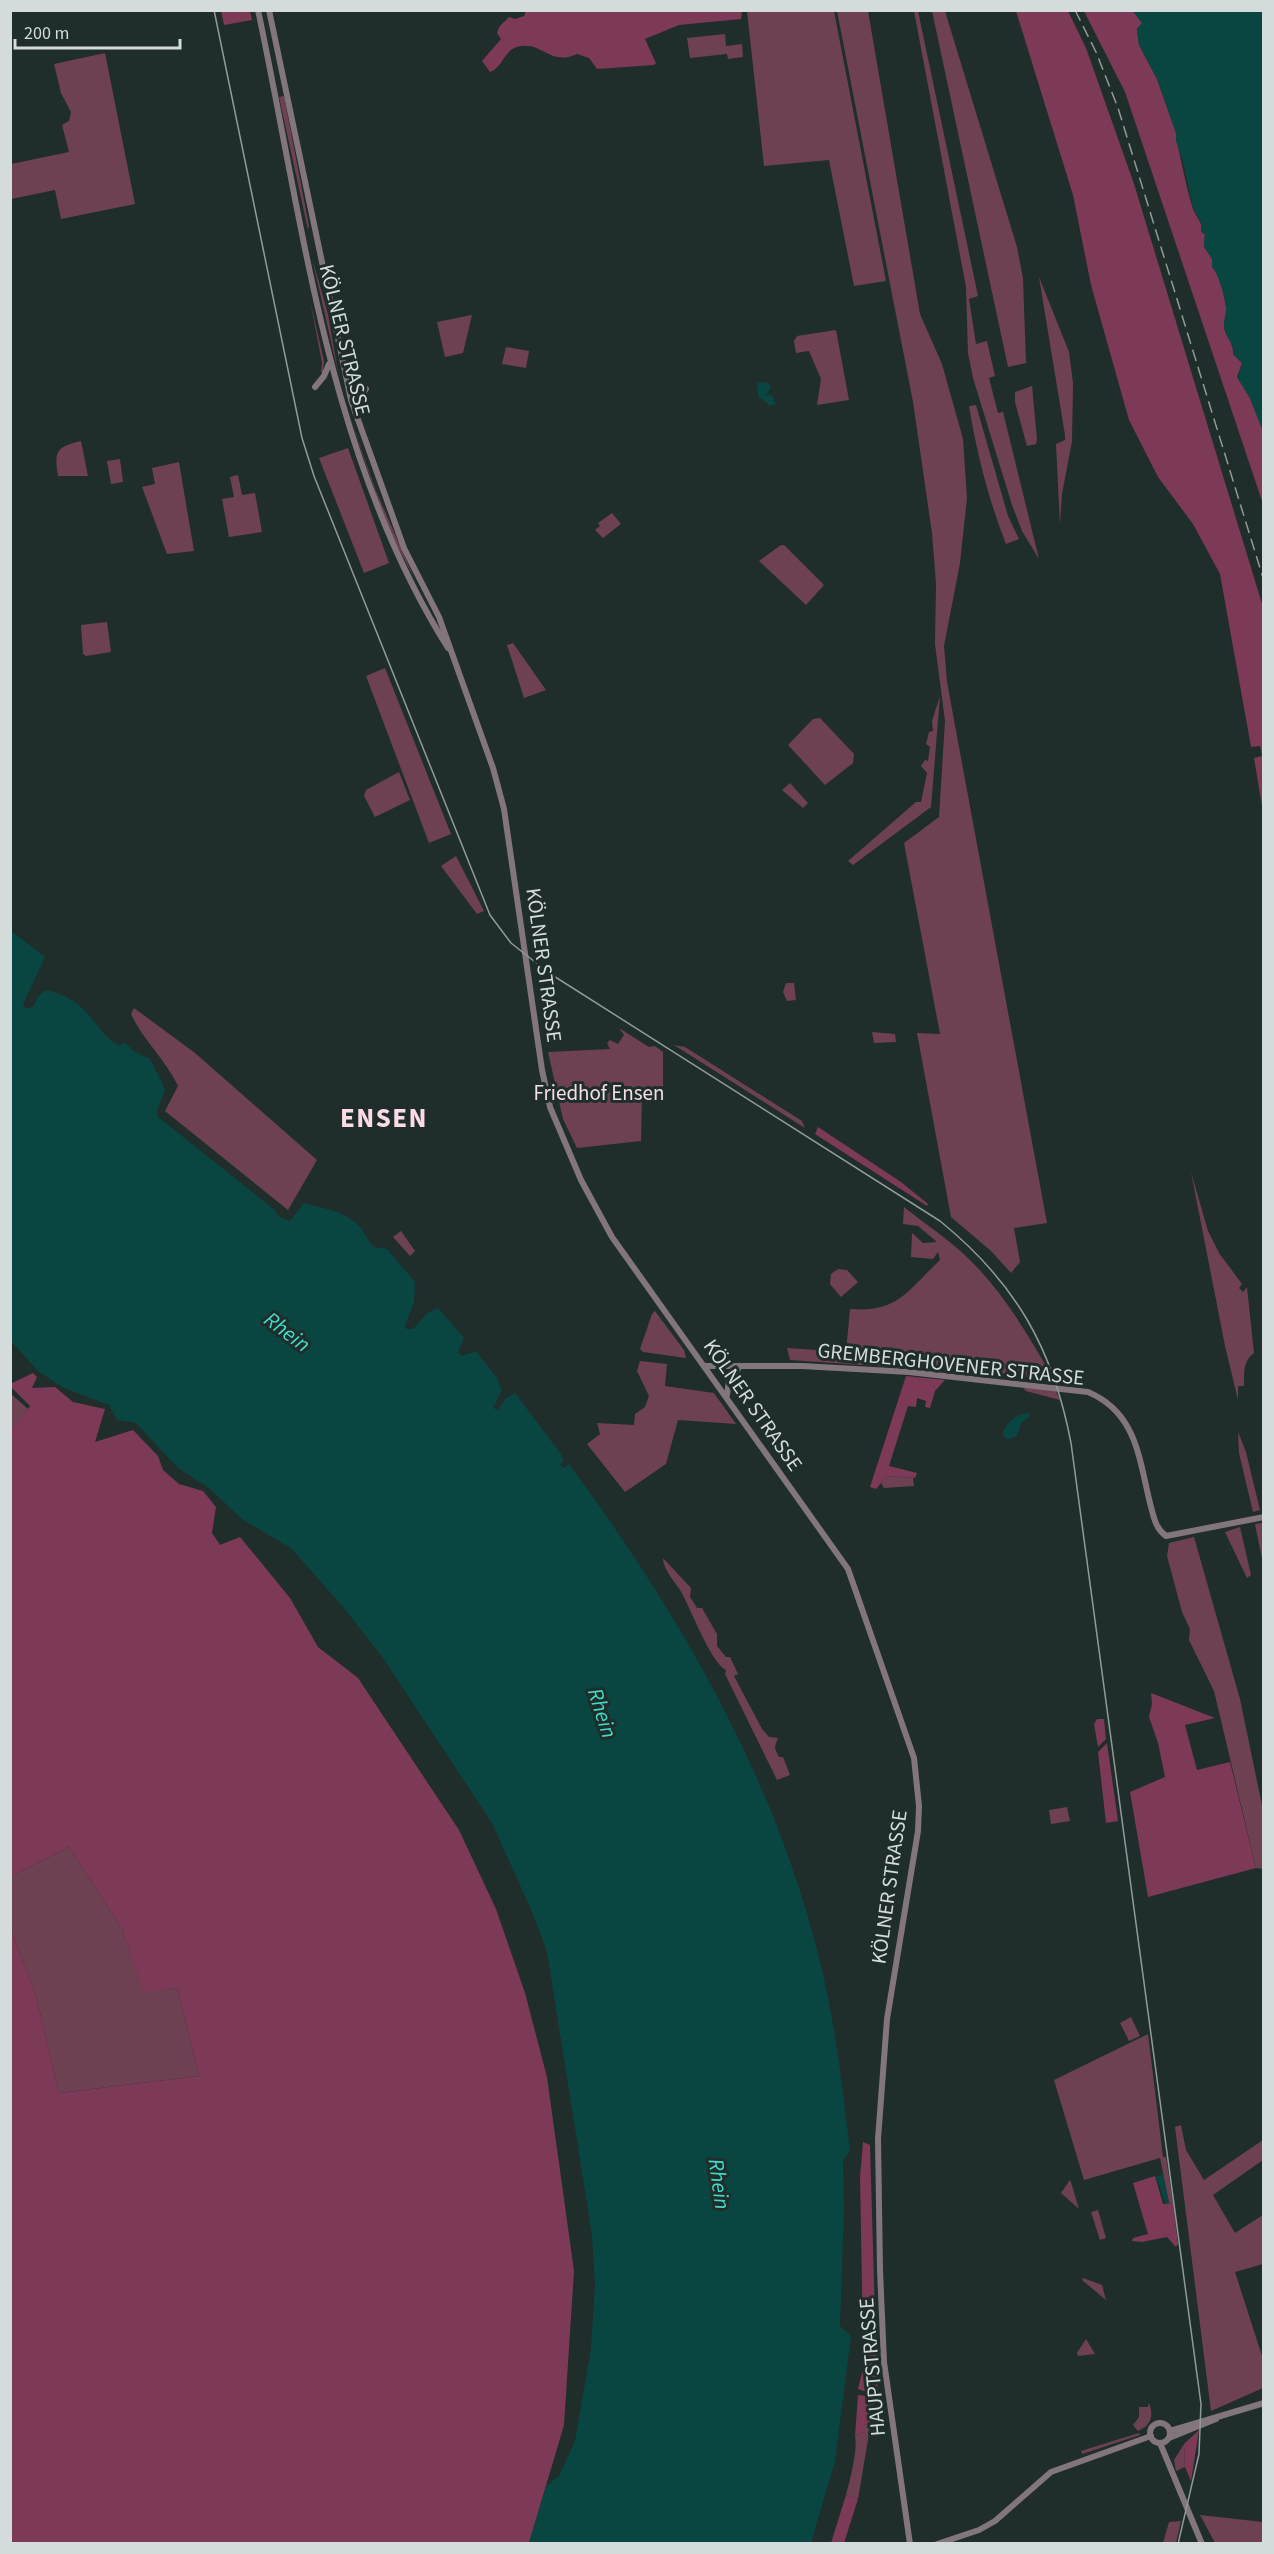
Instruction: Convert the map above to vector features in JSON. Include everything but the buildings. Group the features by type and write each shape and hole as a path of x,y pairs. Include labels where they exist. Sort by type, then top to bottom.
{"main road":[{"name":"KÖLNER STRASSE","path":"258,10 330,361 358,455 394,551 431,621 455,659"},
{"name":"KÖLNER STRASSE","path":"269,10 316,241 355,412 404,548 439,617 455,659 486,747 504,809 550,1107 581,1180 612,1237 727,1395 848,1569 914,1758 919,1806 918,1831 886,2019 880,2094 879,2187"},
{"path":"306,243 316,241"},
{"path":"315,387 324,376 330,361"},
{"path":"355,412 360,396 366,389"},
{"name":"GREMBERGHOVENER STRASSE","path":"706,1366 802,1366 909,1372 1088,1392 1103,1400 1124,1418 1135,1443 1157,1526 1166,1536 1263,1517"},
{"path":"727,1395 729,1381 740,1366"},
{"name":"HAUPTSTRASSE","path":"879,2187 884,2362 910,2544"},
{"path":"1160,2443 1170,2434 1263,2403"},
{"path":"1151,2436 1152,2427 1157,2423 1167,2425 1170,2434"},
{"path":"1151,2436 1160,2443 1202,2544"},
{"path":"938,2544 979,2530 995,2521 1051,2472 1151,2436"}],"green space":[{"path":"747,11 834,11 886,281 854,286 829,160 764,166"},
{"path":"837,11 868,11 920,314 942,364 963,439 967,498 960,563 944,646 947,682 1047,1223 1014,1228 1020,1262 1011,1273 991,1251 951,1217 917,1033 940,1034 904,843 939,817 945,721 935,644 936,583 932,533 913,402"},
{"path":"914,11 918,11 978,296 969,299 976,344 987,341 995,376 989,378 998,413 1003,412 1039,559 1022,531 1012,505 973,378 968,353 966,287"},
{"path":"932,11 945,11 1017,247 1023,278 1026,363 1008,367"},
{"path":"725,34 726,46 742,44 743,57 728,59 727,54 690,58 687,38"},
{"path":"105,53 135,204 61,219 55,190 11,199 11,164 69,152 62,125 69,121 71,112 61,93 54,64"},
{"path":"284,96 309,226 308,230 279,97"},
{"path":"312,258 328,314 338,372"},
{"path":"1039,277 1069,352 1073,383 1072,441 1062,494 1060,525 1056,444 1065,440 1065,435"},
{"path":"310,300 324,361 323,373 321,372 322,363"},
{"path":"472,315 463,353 445,357 437,322"},
{"path":"836,330 849,400 817,405 821,379 809,351 796,353 794,341 797,336"},
{"path":"506,347 529,351 526,368 502,364"},
{"path":"1032,386 1037,439 1036,444 1027,446 1015,402 1015,392"},
{"path":"345,403 376,491 415,580 387,526"},
{"path":"976,405 1008,516 1019,539 1006,544 988,493 976,441 969,406"},
{"path":"81,441 88,476 58,476 56,461 59,451 66,445"},
{"path":"348,448 389,563 364,573 319,458"},
{"path":"120,459 123,482 111,484 107,461"},
{"path":"179,462 194,551 167,554 142,487 155,484 152,468"},
{"path":"238,475 242,495 255,493 262,532 229,537 222,499 234,497 230,477"},
{"path":"612,513 621,524 603,538 595,530 600,526 598,523"},
{"path":"784,545 824,585 806,605 759,561"},
{"path":"107,622 111,652 86,656 83,654 81,625"},
{"path":"513,643 546,690 524,698 507,645"},
{"path":"385,668 451,834 429,843 366,676"},
{"path":"940,696 931,807 853,865 848,861 916,802 921,802 927,773 921,766 925,760 928,761 930,747 926,744 929,732 933,731 932,721"},
{"path":"820,718 854,754 853,763 825,785 788,745 813,719"},
{"path":"399,772 410,800 375,817 364,796 366,790"},
{"path":"790,783 808,803 803,808 782,790"},
{"path":"456,856 484,911 477,914 441,866"},
{"path":"786,983 794,983 796,1000 787,1001 783,992"},
{"path":"134,1008 195,1053 317,1160 288,1210 165,1111 178,1086 136,1023 131,1014"},
{"name":"Friedhof Ensen","path":"619,1028 649,1047 655,1046 663,1052 663,1097 642,1095 641,1141 577,1148 563,1119 548,1052 610,1049 607,1043 610,1040 618,1044 624,1035"},
{"path":"872,1032 895,1034 896,1042 874,1043"},
{"path":"674,1045 685,1047 802,1121 805,1128"},
{"path":"1191,1172 1208,1231 1219,1253 1242,1284 1239,1288 1243,1292 1247,1287 1254,1353 1246,1364 1244,1386 1238,1386 1238,1400 1225,1346"},
{"path":"904,1207 954,1245 982,1272 1016,1316 1054,1380 915,1364 914,1356 909,1355 906,1368 790,1360 787,1348 846,1352 850,1309 880,1307 901,1298 940,1260 938,1252 933,1259 911,1257 912,1233 923,1243 937,1242 918,1226 903,1224"},
{"path":"401,1231 415,1251 410,1256 393,1237"},
{"path":"838,1269 847,1270 858,1282 841,1297 830,1284 831,1274"},
{"path":"655,1311 684,1350 686,1358 643,1352 640,1349"},
{"path":"640,1361 667,1364 665,1386 714,1393 736,1424 678,1420 666,1464 625,1492 587,1444 600,1434 597,1423 634,1425 635,1414 645,1407 649,1396 637,1371"},
{"path":"1023,1388 1055,1389 1060,1400 1026,1391"},
{"path":"10,1393 28,1409 11,1431 10,1431"},
{"path":"1238,1432 1246,1452 1260,1510 1253,1512 1239,1453"},
{"path":"887,1476 913,1478 914,1486 884,1488 881,1483"},
{"path":"1262,1523 1263,1564 1255,1524"},
{"path":"1240,1527 1251,1575 1247,1578 1225,1532"},
{"path":"1194,1537 1240,1699 1263,1810 1263,1869 1256,1868 1214,1691 1189,1640 1190,1629 1182,1612 1167,1556 1169,1543"},
{"path":"663,1558 691,1588 690,1597 697,1608 702,1608 717,1634 717,1646 726,1657 730,1657 738,1674 734,1676 762,1729 769,1737 778,1738 775,1749 779,1757 783,1757 790,1775 777,1780 725,1674 726,1670 707,1646 680,1590 667,1571"},
{"path":"1067,1807 1070,1821 1051,1824 1049,1810"},
{"path":"69,1847 122,1929 143,1991 177,1988 199,2076 59,2093 36,1996 11,1930 11,1876"},
{"path":"1131,2017 1140,2036 1129,2041 1120,2023"},
{"path":"1148,2034 1163,2157 1166,2157 1173,2203 1169,2203 1160,2158 1084,2180 1054,2080"},
{"path":"1181,2125 1186,2150 1204,2180 1263,2140 1263,2160 1213,2195 1235,2233 1263,2215 1263,2264 1235,2272 1263,2359 1263,2388 1211,2411 1175,2127"},
{"path":"1070,2180 1071,2182 1079,2209 1061,2193"},
{"path":"1098,2210 1106,2238 1100,2240 1091,2212"},
{"path":"1083,2278 1102,2285 1106,2300 1082,2280"},
{"path":"1086,2339 1095,2354 1078,2356 1077,2353"},
{"path":"1149,2403 1151,2412 1149,2423 1138,2431 1133,2425 1139,2417 1139,2407 1148,2407"},
{"path":"871,2422 858,2499 846,2495 855,2457 855,2436 863,2432 863,2425"},
{"path":"1139,2433 1140,2435 1082,2454 1081,2451"},
{"path":"1184,2444 1185,2467 1176,2471 1174,2460"},
{"path":"1200,2515 1263,2522 1263,2543 1215,2543"},
{"path":"1181,2521 1176,2543 1163,2543 1169,2522"}],"shaded area":[{"path":"742,10 741,19 679,25 645,39 656,63 654,65 597,69 589,58 577,54 561,58 530,46 522,46 511,50 490,72 482,61 501,39 497,33 499,27 509,17 515,19 524,16 526,11"},
{"path":"221,11 250,11 252,20 224,25"},
{"path":"1016,11 1068,11 1086,48 1134,184 1263,607 1263,812 1254,758 1262,756 1260,746 1251,747 1220,574 1193,524 1158,477 1129,420 1091,285 1073,195"},
{"path":"1084,11 1133,11 1142,23 1137,29 1139,45 1157,79 1176,133 1192,206 1201,224 1202,233 1205,234 1204,242 1212,259 1212,267 1224,298 1225,331 1232,345 1233,354 1242,363 1237,377 1250,398 1263,431 1263,504 1125,92"},
{"path":"818,1127 901,1182 928,1204 927,1206 815,1134"},
{"path":"33,1373 37,1377 32,1388 55,1387 73,1402 105,1409 95,1442 133,1430 158,1456 163,1470 179,1484 203,1491 216,1507 212,1533 220,1545 240,1537 290,1598 318,1647 358,1678 459,1830 496,1909 525,1993 547,2077 574,2271 564,2425 529,2543 11,2543 11,1930 36,1996 59,2093 199,2076 177,1988 143,1992 122,1929 69,1847 11,1876 10,1431 30,1406 10,1384"},
{"path":"906,1376 945,1380 935,1391 930,1408 925,1407 926,1401 917,1398 916,1407 908,1406 889,1466 917,1473 915,1478 887,1476 876,1489 870,1487"},
{"path":"1151,1693 1215,1718 1185,1725 1197,1770 1230,1762 1256,1868 1148,1897 1130,1792 1165,1777 1158,1743 1149,1717 1152,1704"},
{"path":"1097,1719 1104,1719 1106,1739 1098,1747 1094,1724"},
{"path":"1107,1743 1118,1821 1106,1823 1098,1752"},
{"path":"863,2142 870,2145 876,2351 879,2380 875,2395 858,2389 865,2354 860,2177"},
{"path":"1155,2176 1163,2204 1173,2203 1178,2244 1176,2247 1167,2237 1142,2242 1132,2241 1133,2238 1148,2234 1133,2183"},
{"path":"858,2395 875,2397 871,2422 863,2425 863,2432 855,2436"},
{"path":"1199,2430 1191,2481 1185,2467 1184,2444"},
{"path":"846,2495 858,2499 844,2543 831,2543"}],"water":[{"path":"1133,11 1263,11 1263,431 1250,398 1238,379 1242,363 1233,354 1232,345 1225,331 1226,307 1223,292 1212,267 1212,259 1204,247 1205,235 1201,231 1201,222 1193,208 1176,133 1157,79 1139,45 1137,29 1142,23"},
{"path":"757,383 769,383 771,388 765,396 771,394 776,404 770,406 758,396"},
{"name":"Rhein","path":"10,930 45,957 23,1004 26,1009 34,1006 38,996 46,990 60,994 81,1007 112,1041 118,1045 125,1043 135,1052 150,1059 165,1089 157,1111 158,1117 276,1211 278,1216 290,1221 304,1203 331,1210 357,1224 374,1247 387,1249 415,1282 414,1302 405,1326 406,1329 413,1329 427,1313 438,1308 464,1338 458,1352 462,1356 476,1351 497,1378 502,1390 493,1408 498,1410 506,1398 515,1393 561,1454 564,1460 560,1465 564,1468 569,1464 646,1576 682,1634 746,1754 797,1880 816,1946 833,2022 850,2151 843,2160 844,2208 840,2326 851,2336 835,2461 811,2543 529,2543 546,2486 559,2476 575,2441 591,2349 595,2286 592,2235 547,1952 533,1914 492,1823 383,1658 344,1608 292,1549 242,1519 209,1488 178,1468 136,1423 117,1420 109,1405 64,1388 39,1372 11,1341"},
{"path":"1030,1414 1029,1417 1021,1423 1017,1436 1009,1439 1004,1437 1003,1432 1010,1422 1015,1417"},
{"path":"1163,2174 1169,2203 1165,2203 1156,2177"}],"tram line":[{"path":"214,10 302,438 314,476 490,915 511,943 549,973 940,1221 990,1268 1010,1293 1027,1319 1053,1377 1071,1443 1201,2404 1199,2454 1178,2544"}],"railway":[{"path":"1075,10 1096,52 1118,108 1264,581"}],"district":[{"name":"ENSEN","path":"384,1118"}]}
